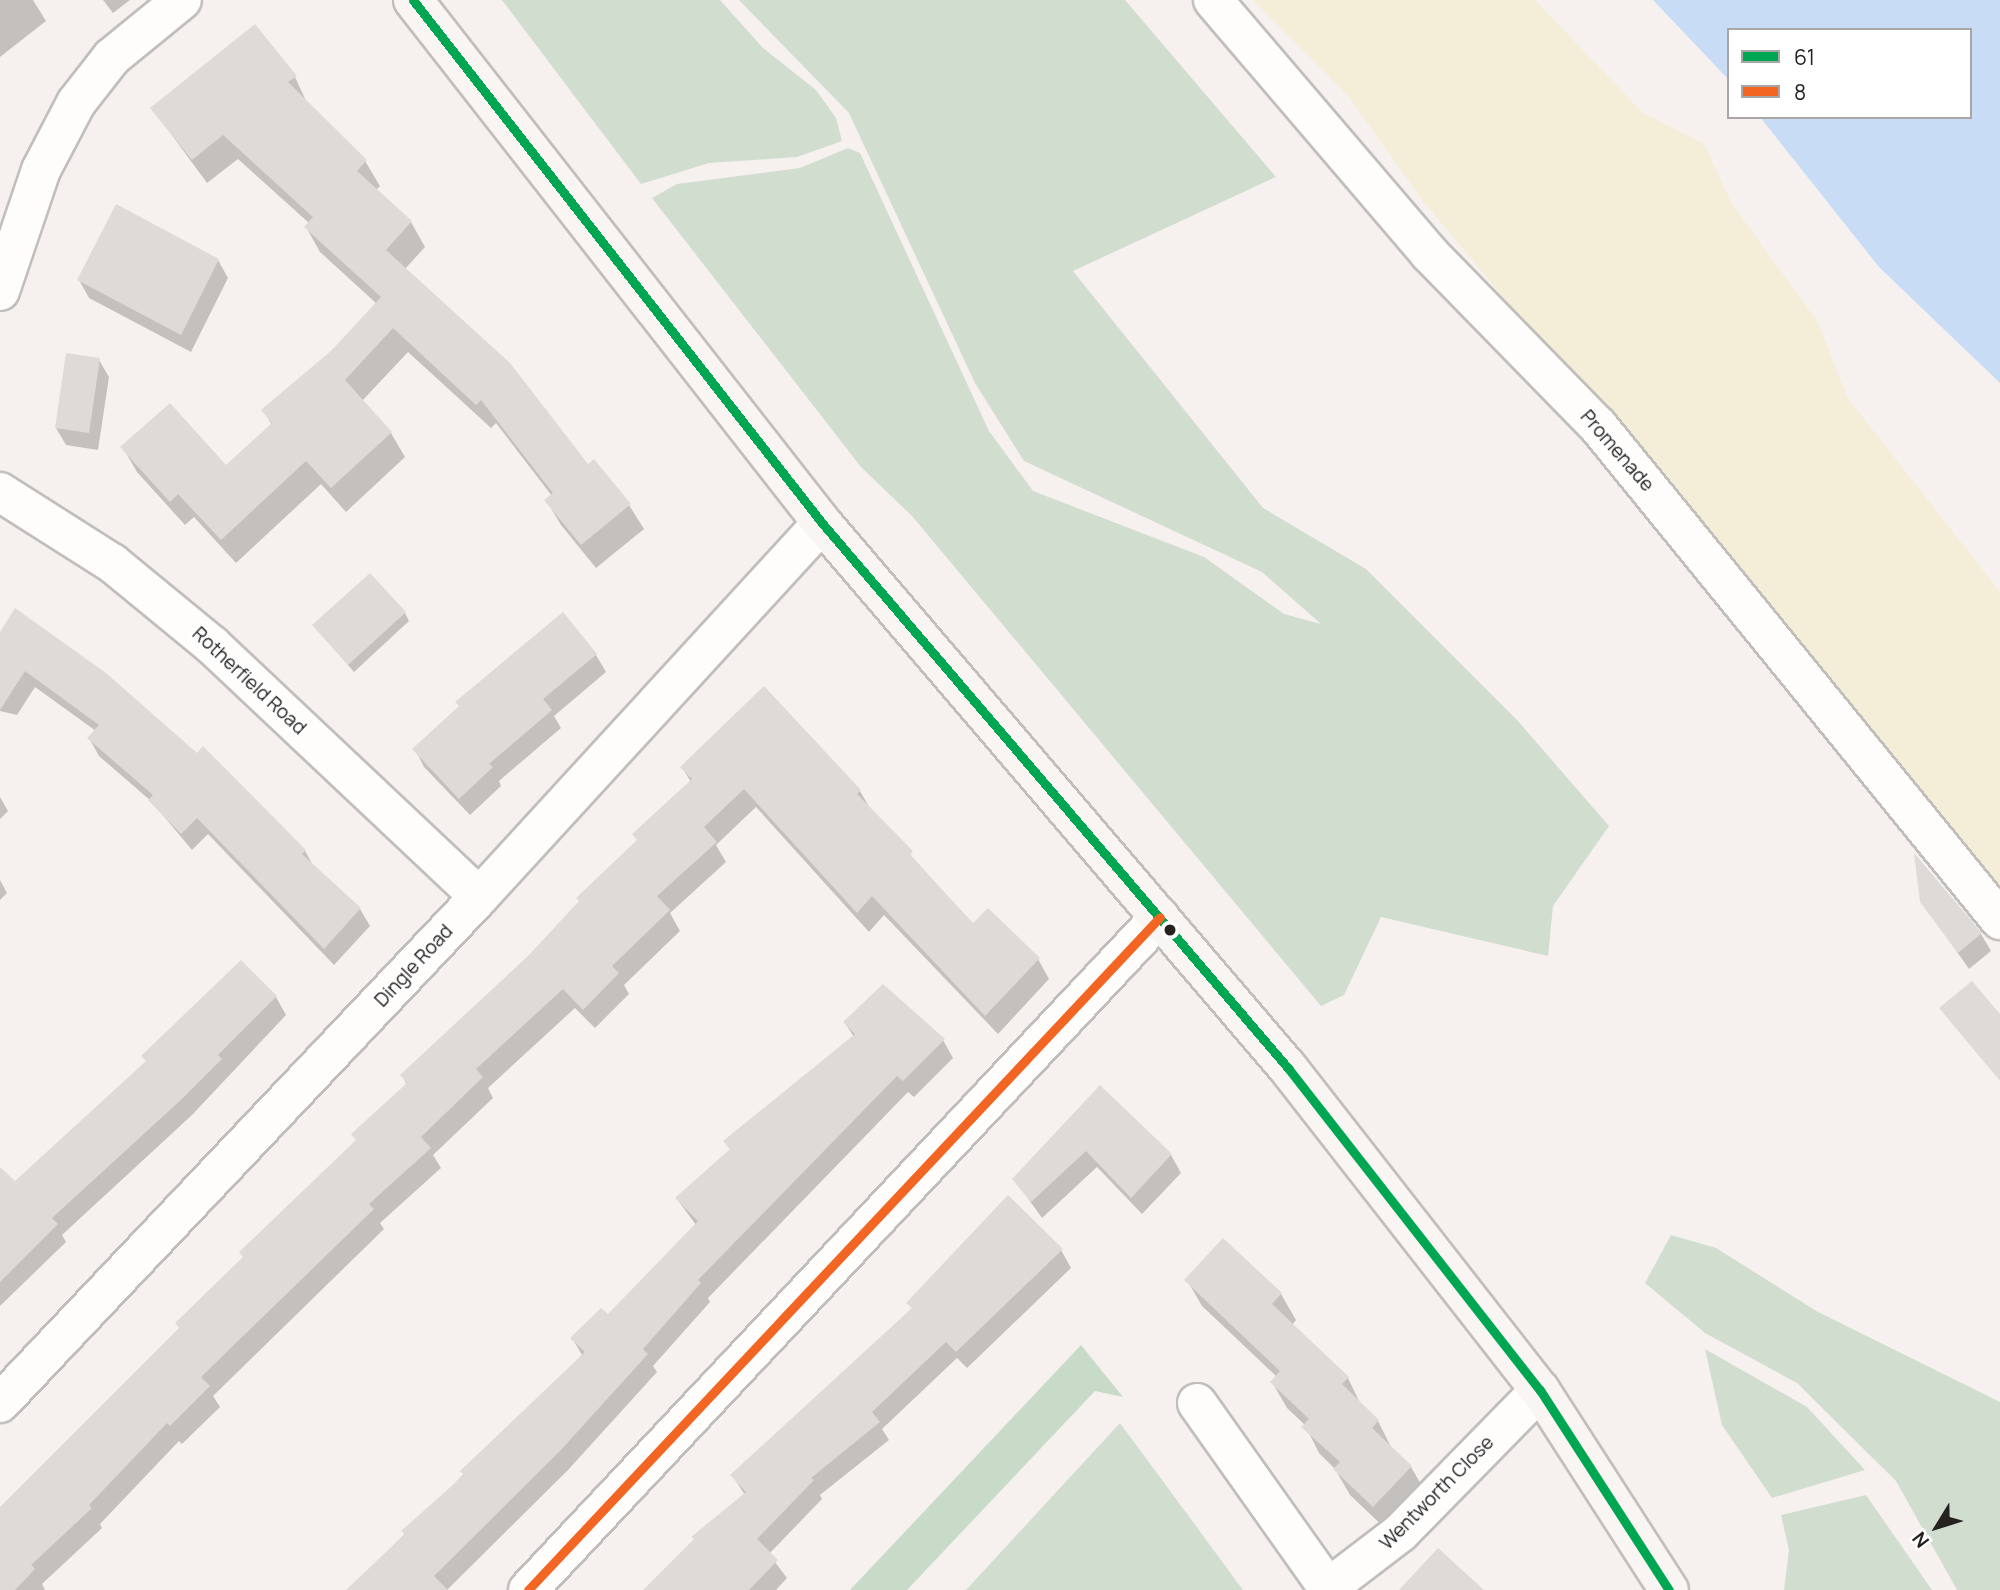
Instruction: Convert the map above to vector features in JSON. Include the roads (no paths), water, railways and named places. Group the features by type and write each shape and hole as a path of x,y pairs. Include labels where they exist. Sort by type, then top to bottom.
{"street":[{"path":"0,292 41,170 76,103 112,57 183,0"},
{"path":"413,0 822,523 1288,1068 1539,1390 1669,1590"},
{"name":"Promenade","path":"1213,0 1429,253 1598,426 2000,920"},
{"name":"Rotherfield Road","path":"0,492 112,563 212,645 479,897"},
{"name":"Dingle Road","path":"0,1403 479,897 822,523"},
{"path":"528,1590 1160,917"},
{"name":"Wentworth Close","path":"1197,1403 1329,1589 1400,1534 1539,1390"}],"water":[{"path":"1653,0 2000,0 2000,383 1879,267 1762,119 1972,119 1972,28 1727,28 1727,78"}]}
